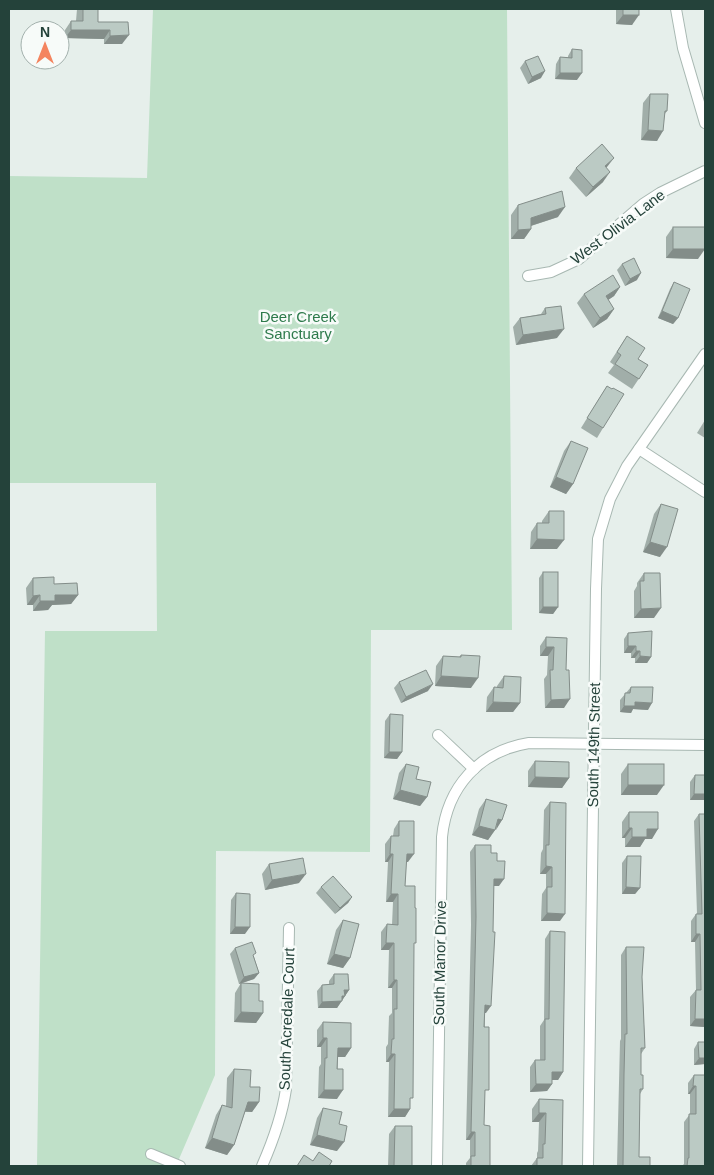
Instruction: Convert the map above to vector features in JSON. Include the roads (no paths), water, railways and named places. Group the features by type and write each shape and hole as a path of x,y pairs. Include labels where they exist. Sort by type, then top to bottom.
{"street":[{"path":"676,9 683,48 705,123"},
{"name":"West Olivia Lane","path":"528,276 551,272 578,259 660,192 705,172"},
{"name":"South 149th Street","path":"588,1166 598,539 610,499 627,466 705,354"},
{"path":"639,449 705,492"},
{"path":"438,735 474,769"},
{"name":"South Manor Drive","path":"437,1166 443,830 447,810 464,779 493,755 517,745 529,743 705,745"},
{"name":"South Acredale Court","path":"262,1166 276,1134 286,1088 289,928"},
{"path":"151,1154 180,1166"}],"park label":[{"name":"Deer Creek Sanctuary","path":"298,326"}]}
